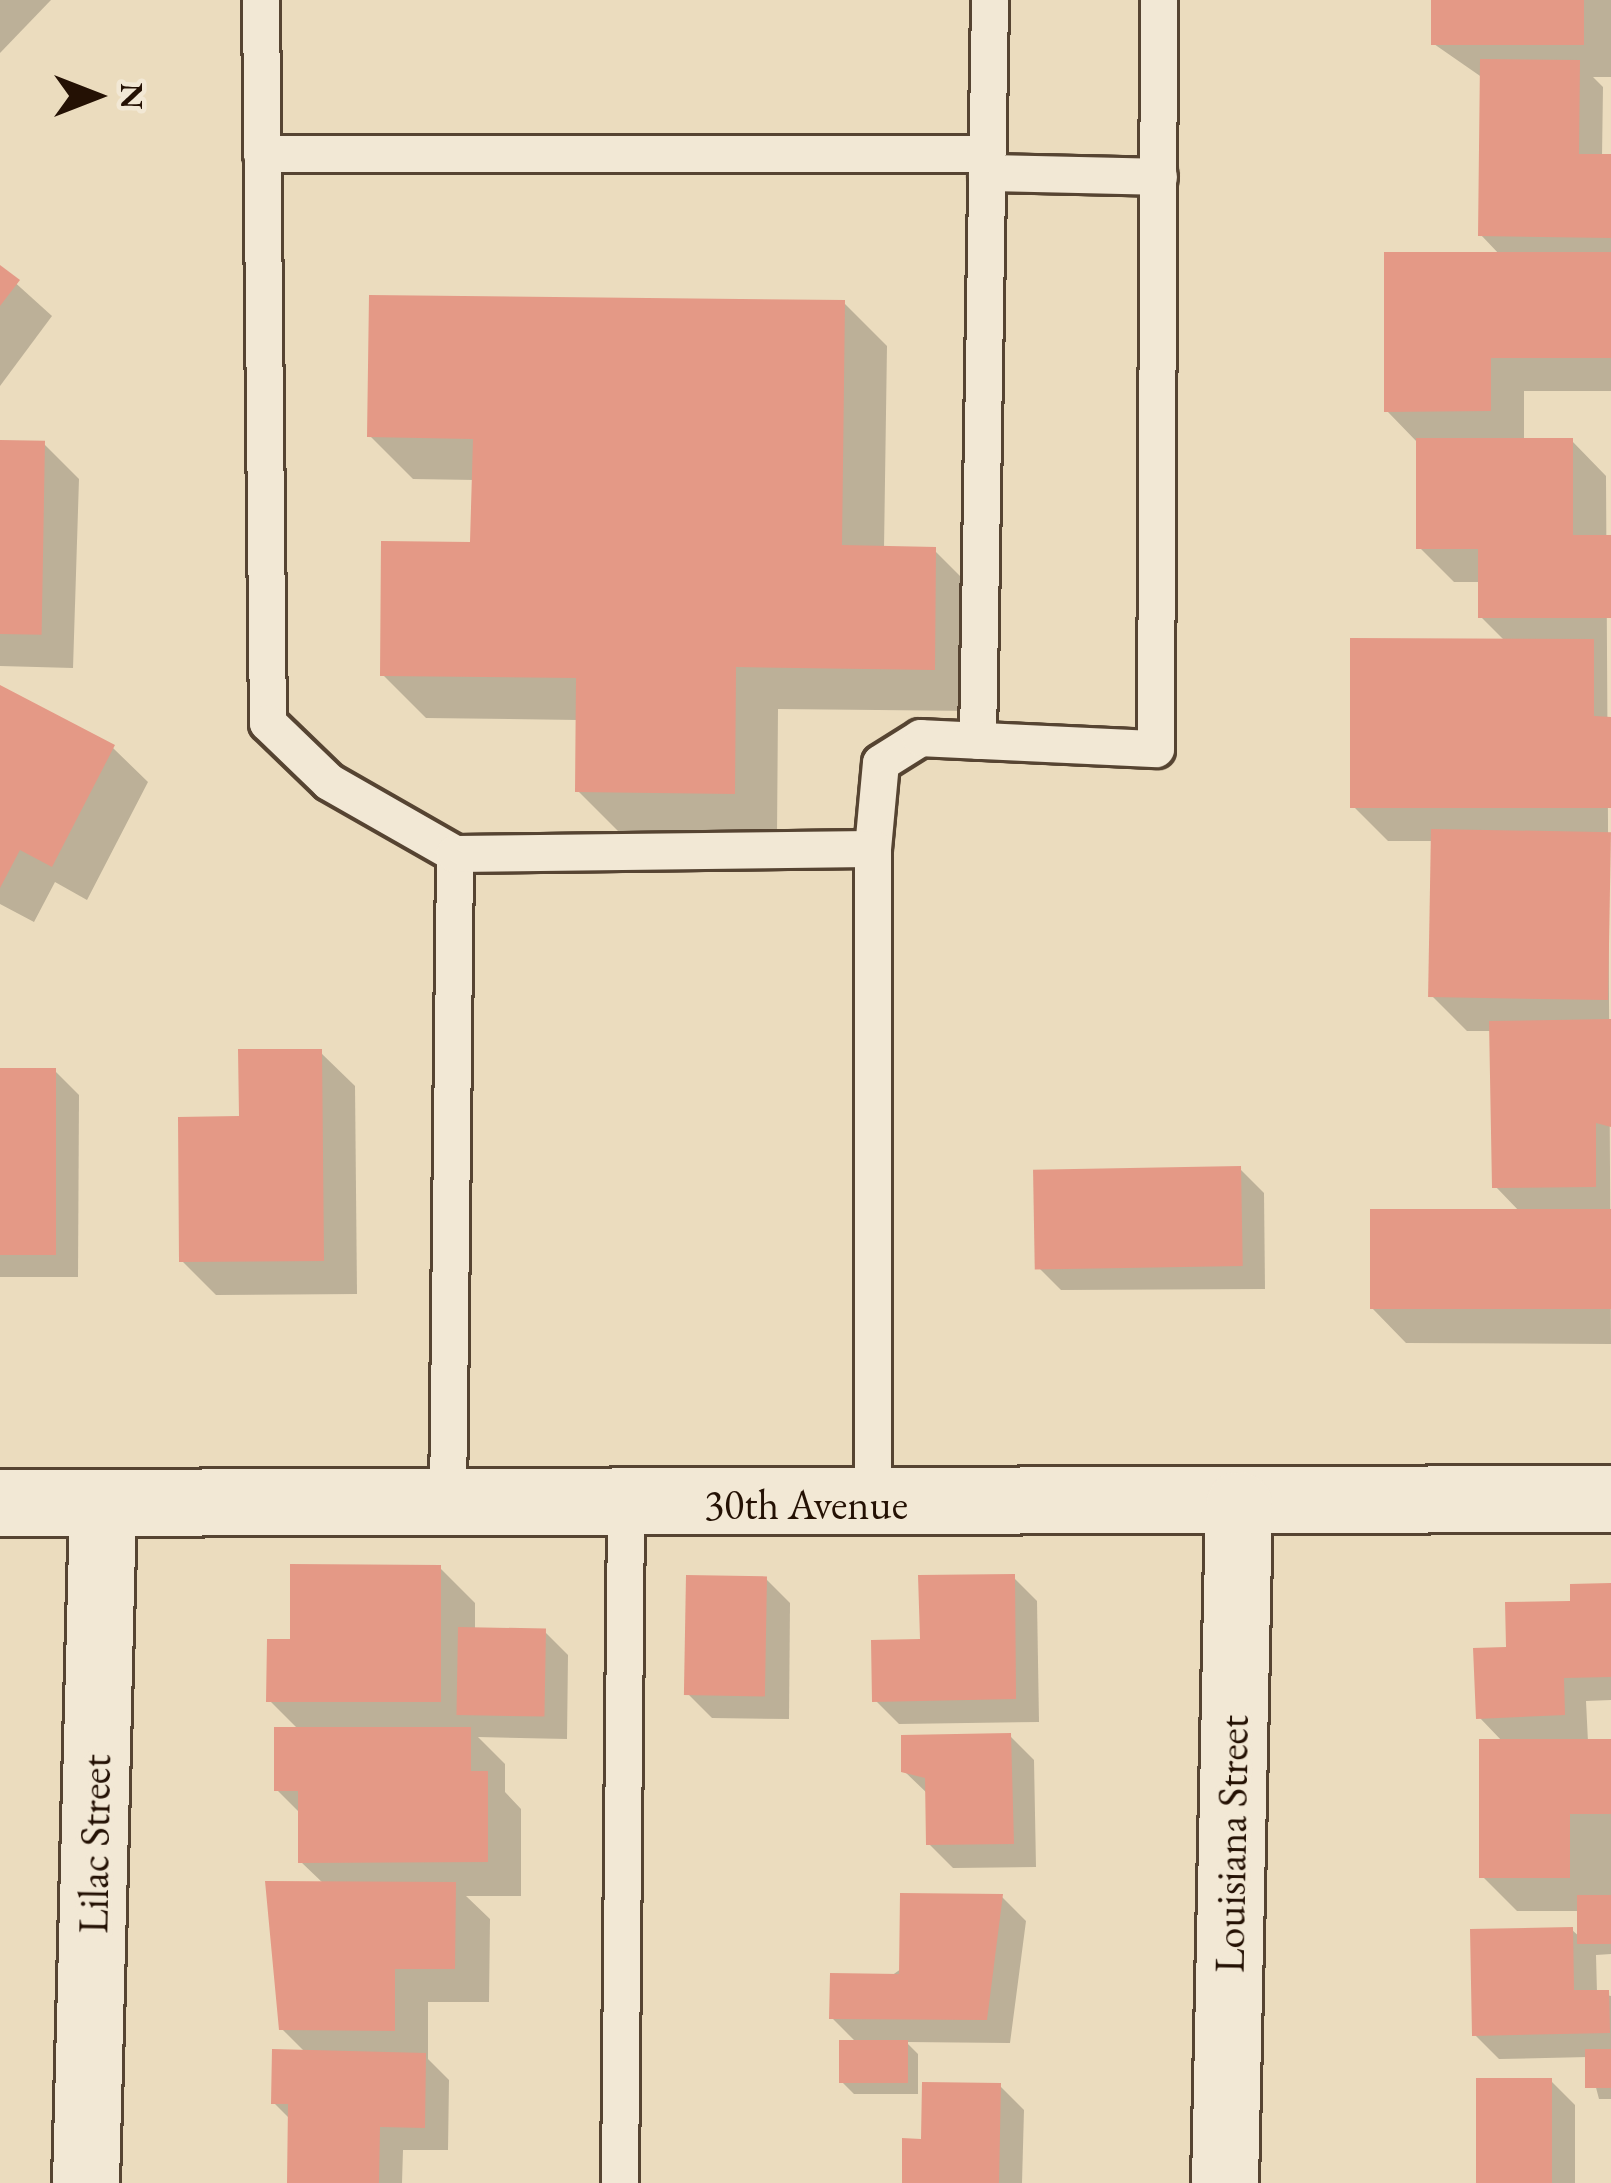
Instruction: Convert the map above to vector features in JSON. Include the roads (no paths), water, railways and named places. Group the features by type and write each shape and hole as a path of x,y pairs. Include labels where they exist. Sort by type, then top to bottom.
{"street":[{"name":"30th Avenue","path":"0,1503 1239,1505 1611,1499"},
{"name":"Lilac Street","path":"86,2183 104,1505"},
{"name":"Louisiana Street","path":"1225,2183 1239,1505"}],"lane":[{"path":"261,0 268,723 328,782 455,854 873,849"},
{"path":"978,741 990,0"},
{"path":"873,1505 873,849 881,763 921,738 1156,749 1159,0"},
{"path":"262,154 987,163 1159,177"},
{"path":"448,1505 455,854"},
{"path":"620,2183 626,1505"}]}
